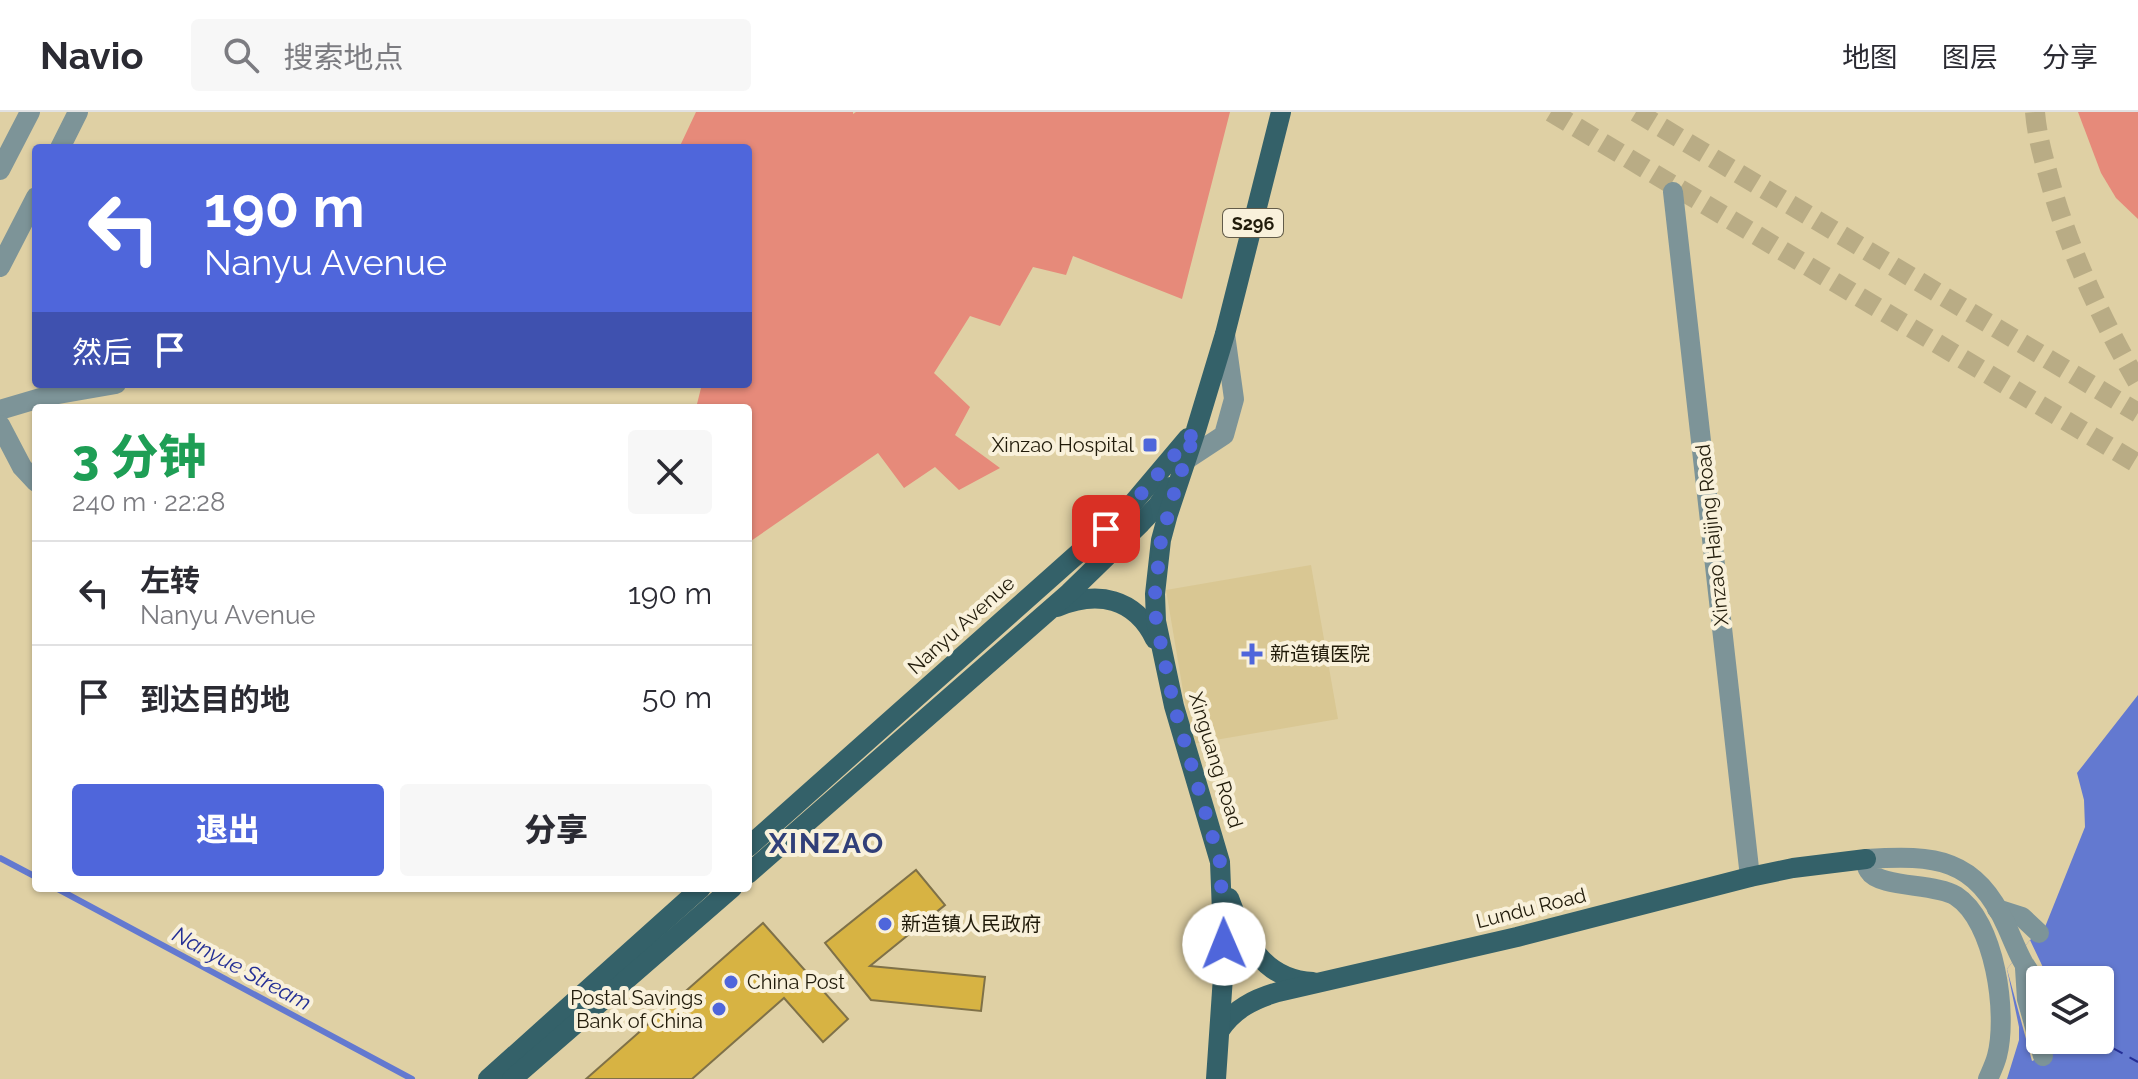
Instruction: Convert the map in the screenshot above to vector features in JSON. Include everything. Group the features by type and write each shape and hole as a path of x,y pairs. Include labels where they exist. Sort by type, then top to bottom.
{"main road":[{"name":"S296","path":"1186,460 1225,334 1281,112"},
{"name":"Nanyu Avenue","path":"752,843 1128,509 1196,430"},
{"path":"752,871 1050,610 1158,505 1186,460"},
{"name":"Xinguang Road","path":"1186,460 1161,540 1155,594 1156,621 1174,706 1216,845 1222,879 1224,962 1216,1079"},
{"path":"1050,610 1072,601 1092,599 1125,605 1148,624 1161,649"},
{"name":"Lundu Road","path":"1220,1030 1233,1014 1253,1000 1278,992 1517,937 1750,877 1866,859"},
{"path":"1222,879 1246,938 1261,959 1293,979 1329,981"},
{"path":"488,1079 697,892"},
{"path":"512,1079 727,892"}],"street":[{"path":"0,170 30,112"},
{"path":"62,144 78,112"},
{"name":"Xinzao Haijing Road","path":"1673,192 1750,877"},
{"path":"0,267 32,205"},
{"path":"1186,460 1224,435 1234,399 1225,334"},
{"path":"0,410 47,396 93,388"},
{"path":"0,425 22,467 32,478"},
{"path":"1988,1079 1997,1056 2000,1013 1988,945 1975,917 1956,896 1944,891 1878,878 1869,870 1866,859 1916,857 1945,862 1977,882 1997,909 2025,968 2027,999 2043,1056"},
{"path":"1997,909 2022,917 2039,933"}],"shaded area":[{"path":"696,112 1230,112 1182,299 1073,256 1066,275 1033,267 1000,326 970,316 934,373 970,407 955,435 1000,468 959,490 935,467 904,488 878,453 752,540 752,404 697,404 701,388 752,388 752,144 681,144"},
{"path":"2078,112 2138,112 2138,219 2116,198 2101,173"},
{"name":"新造镇医院","path":"1311,565 1338,719 1192,744 1166,590"}],"water":[{"path":"2138,695 2138,1079 2007,1079 2019,1040 2019,1027 2007,969 2030,940 2045,927 2085,827 2084,800 2077,773"}],"pier":[{"path":"2030,940 2042,966 2026,966 2026,1039 2007,969"},
{"path":"2030,1054 2048,1054 2032,1061"}],"building":[{"name":"新造镇人民政府","path":"916,870 945,905 870,966 985,977 981,1011 871,1000 825,943"},
{"name":"Postal Savings Bank of China","path":"763,923 848,1019 823,1042 784,998 692,1079 586,1079"}],"waterway":[{"name":"Nanyue Stream","path":"0,858 32,875"},
{"name":"Nanyue Stream","path":"63,892 412,1079"}],"ferry route":[{"path":"2114,1049 2138,1062"}],"tunnel":[{"path":"1551,112 2138,464"},
{"path":"1636,112 2138,413"},
{"path":"2035,112 2043,158 2068,237 2100,311 2138,383"}],"place":[{"name":"Xinzao Hospital","path":"1150,445"},
{"name":"新造镇医院","path":"1252,654"},
{"name":"新造镇人民政府","path":"885,924"},
{"name":"China Post","path":"731,982"},
{"name":"Postal Savings Bank of China","path":"719,1009"}],"district":[{"name":"XINZAO","path":"827,843"}],"route":[{"path":"1106,529 1128,509 1196,430 1161,540 1155,594 1156,621 1174,706 1220,862 1224,944"}]}
